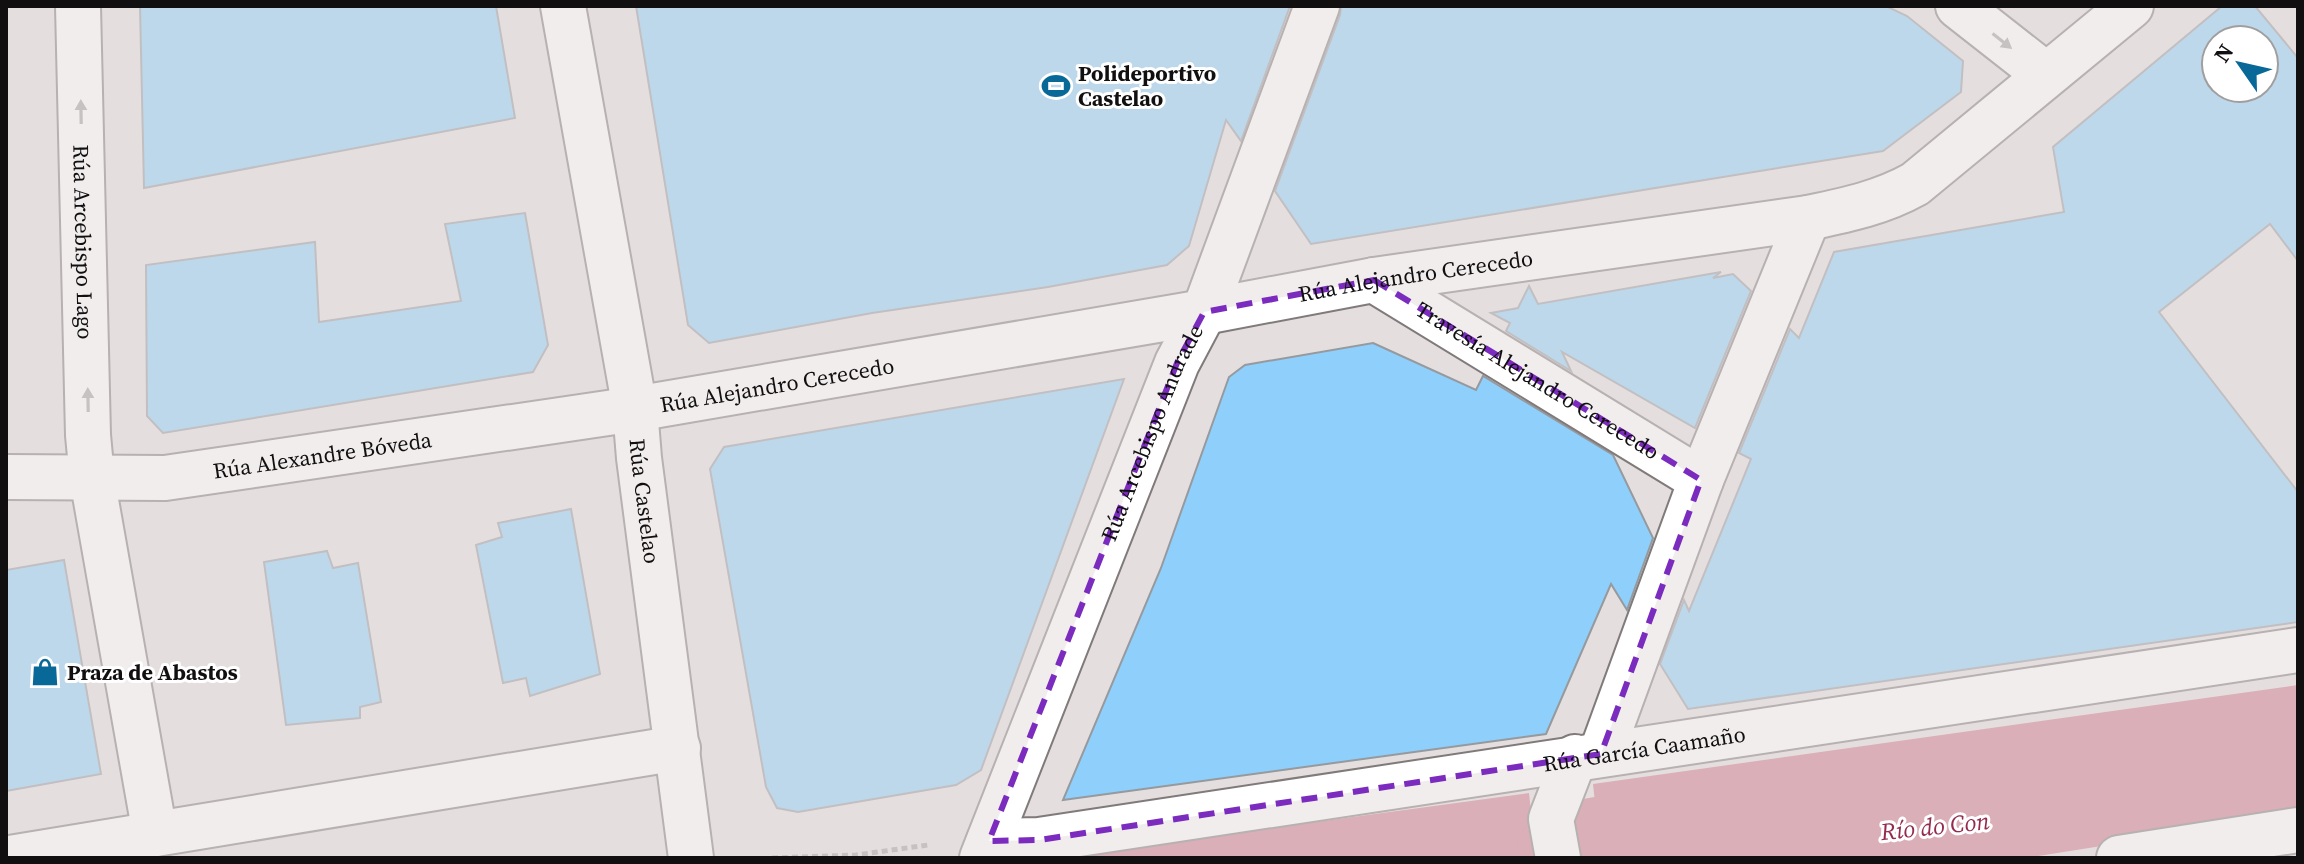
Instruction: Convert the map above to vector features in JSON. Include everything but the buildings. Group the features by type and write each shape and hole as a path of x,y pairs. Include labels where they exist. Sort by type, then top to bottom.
{"street":[{"name":"Rúa Arcebispo Lago","path":"78,6 88,435 92,478"},
{"name":"Rúa Castelao","path":"563,6 635,409 691,858"},
{"name":"Rúa Arcebispo Andrade","path":"985,849 1177,363 1204,312 1317,6"},
{"path":"1958,6 2046,75"},
{"name":"Rúa Alejandro Cerecedo","path":"635,409 1374,280 1808,218 1876,202 1915,184 2131,6"},
{"path":"1558,858 1551,819 1588,756 1808,218"},
{"name":"Travesía Alejandro Cerecedo","path":"1374,280 1701,480"},
{"name":"Rúa Alexandre Bóveda","path":"6,477 165,478 635,409"},
{"path":"92,478 155,834"},
{"name":"Rúa García Caamaño","path":"985,849 2298,650"},
{"path":"10,858 678,748"},
{"path":"2119,858 2298,830"}],"path":[{"path":"772,858 856,855 937,843"}],"highlighted area":[{"path":"1374,280 1701,480 1601,754 1039,840 989,841 1177,363 1204,312"}],"water":[{"path":"2298,685 2298,815 2026,858 1601,858 1593,784"},
{"path":"1529,793 1536,858 1053,858"}],"waterway":[{"name":"Río do Con","path":"1572,858 1656,843 1754,841"}],"place":[{"name":"Polideportivo Castelao","path":"1056,86"},
{"name":"Praza de Abastos","path":"45,672"}]}
